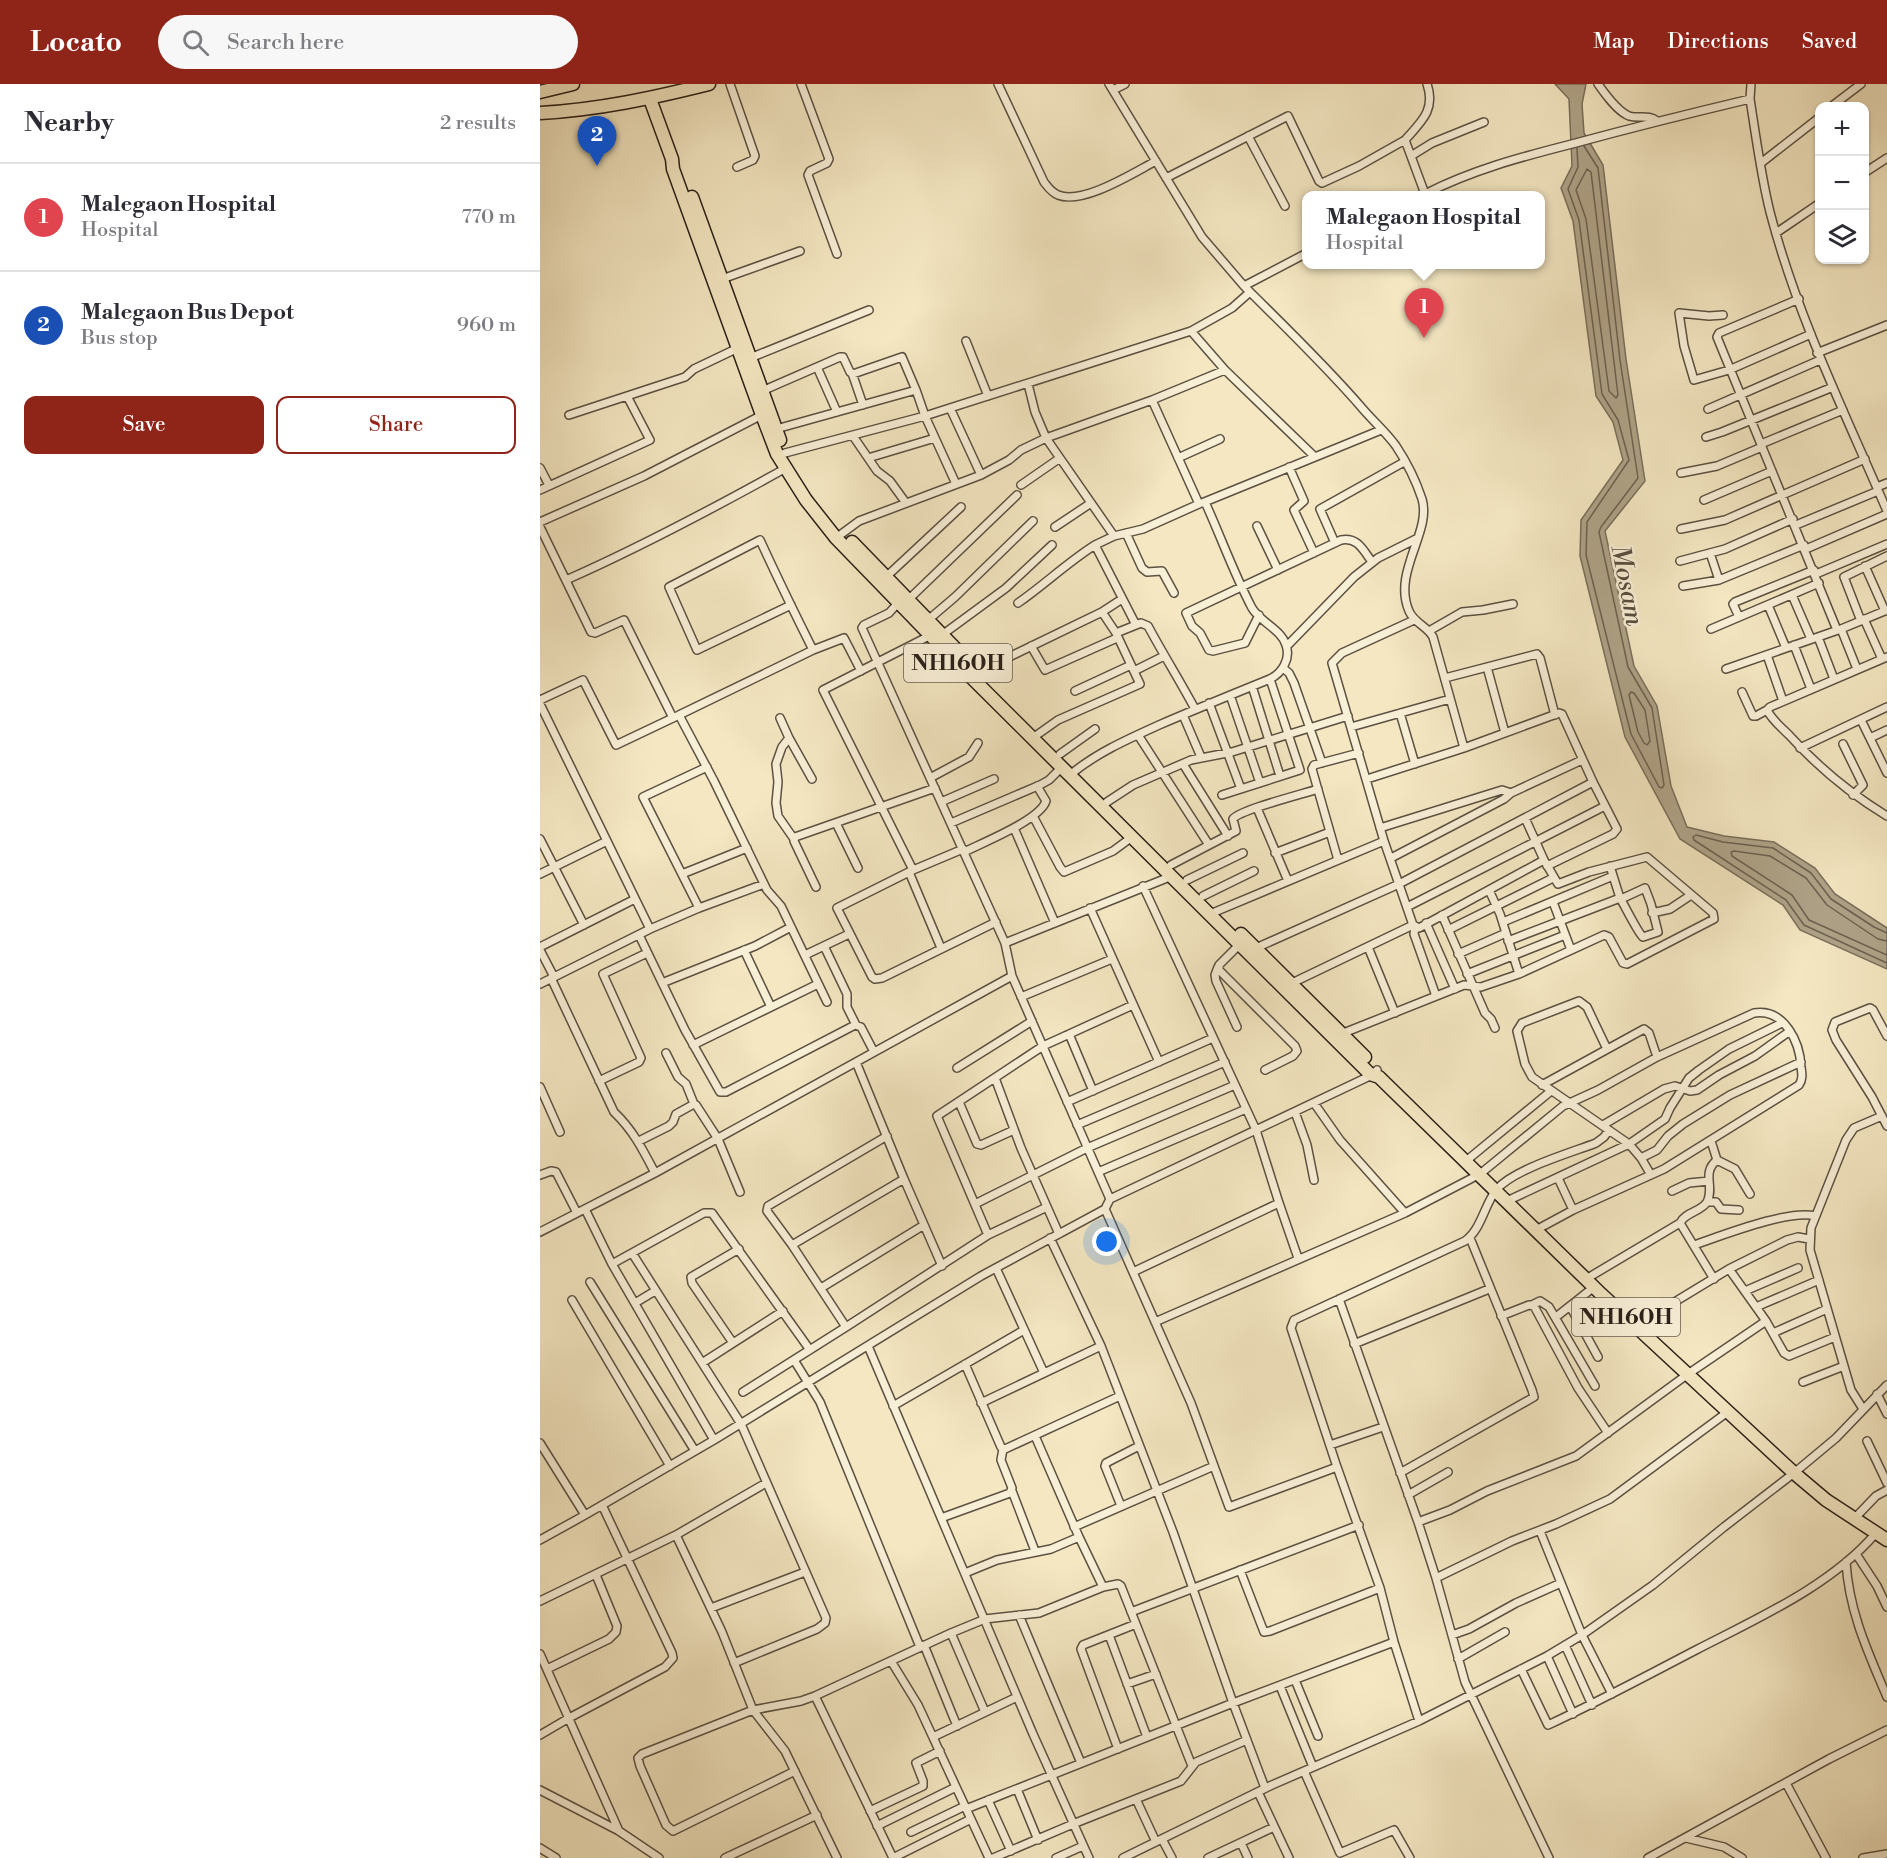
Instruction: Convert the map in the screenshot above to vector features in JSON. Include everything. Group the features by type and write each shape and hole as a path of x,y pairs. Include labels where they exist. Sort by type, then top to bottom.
{"highway":[{"path":"547,88 573,84"},
{"path":"540,113 566,112 650,99 709,84"},
{"name":"NH160H","path":"650,99 738,348 762,391 785,453 839,535 886,577 903,601 928,621 937,634"},
{"name":"NH160H","path":"672,159 682,170 722,279 762,416 777,454 806,500 974,674 1037,735 1132,837 1187,880 1203,896 1240,944 1287,985 1590,1283 1794,1473 1826,1500 1887,1540"},
{"name":"NH160H","path":"1037,735 1060,754 1069,771 1107,802 1214,912 1256,948 1287,985"}],"street":[{"path":"729,84 755,156 753,160 737,166"},
{"path":"801,84 829,159 827,163 810,171 808,175 837,254"},
{"path":"998,84 1044,182 1051,191 1059,196 1070,197 1097,190 1156,161"},
{"path":"1125,84 1111,87 1202,237 1250,292 1336,379 1396,446 1418,490 1424,509 1423,521 1407,568 1407,607 1414,620 1429,631 1433,637 1464,748"},
{"path":"1166,178 1288,116 1319,181 1324,183 1405,140 1427,112 1431,96 1427,84"},
{"path":"1598,84 1628,116 1651,117 1657,122"},
{"path":"1683,586 1719,580 1887,513 1819,357 1776,233 1750,99 1751,84"},
{"path":"1837,102 1861,84"},
{"path":"1432,191 1454,179 1499,163 1750,99"},
{"path":"1761,163 1815,121"},
{"path":"1411,156 1432,143 1484,122"},
{"path":"1248,136 1285,206"},
{"path":"1405,140 1423,191"},
{"path":"1869,170 1887,158"},
{"path":"1776,233 1815,206"},
{"path":"722,279 800,251"},
{"path":"1244,285 1302,256"},
{"path":"785,453 925,416 1191,332 1232,308 1250,292"},
{"path":"1799,299 1719,333 1717,337 1857,669"},
{"path":"746,359 869,310"},
{"path":"1723,315 1709,316 1681,312 1679,314 1693,379 1729,370 1810,334"},
{"path":"1708,409 1741,396 1887,325"},
{"path":"1191,332 1225,370 1315,457"},
{"path":"966,341 988,396"},
{"path":"569,415 685,376 694,369 738,348"},
{"path":"762,391 842,357 852,374 863,405"},
{"path":"852,374 902,357 925,416 956,484"},
{"path":"817,367 837,412"},
{"path":"839,535 859,521 981,474 1046,438 1152,400 1225,370"},
{"path":"1028,384 1035,412 1046,438 1114,536"},
{"path":"1706,437 1833,387"},
{"path":"776,429 916,390"},
{"path":"540,490 650,440 627,396"},
{"path":"951,823 1037,786 1195,709 1278,676 1287,660 1287,646 1281,636 1253,610 1201,503 1199,504 1152,400"},
{"path":"950,408 981,474"},
{"path":"1681,472 1717,466 1843,410"},
{"path":"540,522 644,476 762,416"},
{"path":"1018,603 1095,545 1114,536 1143,529 1381,430"},
{"path":"853,436 877,471 890,481 906,503"},
{"path":"868,458 935,438"},
{"path":"1178,458 1220,439"},
{"path":"1021,484 1060,458"},
{"path":"1681,529 1714,523 1865,459"},
{"path":"1335,543 1320,509 1404,462"},
{"path":"1289,467 1304,501 1294,510 1314,553"},
{"path":"540,468 549,485"},
{"path":"566,580 611,560 725,502 786,468"},
{"path":"1704,500 1772,471"},
{"path":"1680,561 1725,549 1878,489 1887,483"},
{"path":"1017,495 889,613 862,626 996,922 1005,943 1012,976 1110,1199"},
{"path":"1055,527 1091,503"},
{"path":"886,577 961,507"},
{"path":"928,621 1033,521"},
{"path":"1257,526 1278,570"},
{"path":"540,527 592,634 624,620 676,717 707,767 764,884 781,906 827,1002"},
{"path":"1125,533 1142,568 1147,572 1162,571 1174,593"},
{"path":"1259,615 1245,643 1213,651 1209,650 1200,633 1192,627 1186,611 1348,539 1356,542 1372,562"},
{"path":"1287,646 1354,577 1372,562 1416,539"},
{"path":"791,605 697,650 669,587 760,540 813,650"},
{"path":"1739,617 1733,604 1735,602 1887,544"},
{"path":"941,948 911,871 882,807 823,690 937,634 998,595 1052,545"},
{"path":"1095,545 1136,625"},
{"path":"1710,553 1719,580"},
{"path":"1742,692 1753,716 1756,716 1783,701 1884,658 1843,579 1845,575 1887,556"},
{"path":"1726,669 1886,610 1865,566"},
{"path":"1711,629 1819,583"},
{"path":"1792,595 1834,679"},
{"path":"974,674 1102,612 1122,599"},
{"path":"1429,631 1461,612 1513,604"},
{"path":"1768,605 1811,689"},
{"path":"1037,735 1058,720 1140,684 1117,636 1102,612"},
{"path":"1414,620 1342,653 1334,660 1332,667 1384,841 1436,996"},
{"path":"1031,646 1045,670 1143,623 1148,626 1195,709"},
{"path":"540,700 583,680 616,745 813,650 844,638 861,671"},
{"path":"1445,678 1534,654 1538,655 1555,715"},
{"path":"1767,655 1783,701"},
{"path":"1075,691 1164,656"},
{"path":"1487,667 1505,733"},
{"path":"1283,668 1293,679 1322,763"},
{"path":"1222,795 1300,769 1270,679"},
{"path":"1252,686 1280,776"},
{"path":"1230,695 1260,783"},
{"path":"1351,727 1450,699"},
{"path":"1209,703 1241,789"},
{"path":"540,704 650,929"},
{"path":"1800,748 1887,707"},
{"path":"1767,710 1800,748 1852,795 1887,816"},
{"path":"1400,713 1415,764"},
{"path":"1287,985 1414,926 1426,923 1489,890 1616,831 1616,826 1582,760 1564,717 1559,714 1367,779"},
{"path":"1183,715 1201,757"},
{"path":"1107,802 1133,785 1201,757 1228,753 1348,716"},
{"path":"780,718 812,779"},
{"path":"1861,720 1887,772"},
{"path":"1060,754 1095,729"},
{"path":"1870,738 1887,730"},
{"path":"1138,735 1209,845"},
{"path":"789,738 780,751 776,764 778,816 794,838 816,887"},
{"path":"930,778 969,757 978,743"},
{"path":"1842,744 1863,785 1852,795"},
{"path":"1878,754 1887,750"},
{"path":"1338,860 1312,769 1314,765 1359,753"},
{"path":"1390,858 1504,799 1511,793 1582,760"},
{"path":"1183,764 1228,836"},
{"path":"699,908 643,797 707,767"},
{"path":"941,802 994,779"},
{"path":"1256,948 1399,884 1593,782"},
{"path":"996,922 882,978 874,979 849,934 838,907 911,871 1014,828 1033,816 1046,803 1037,786"},
{"path":"794,838 935,788"},
{"path":"1005,943 1143,886 1172,870 1236,830 1233,817 1318,789"},
{"path":"1380,828 1502,790 1511,793"},
{"path":"1407,907 1605,806"},
{"path":"1257,808 1288,882"},
{"path":"1033,816 1064,872 1113,851 1132,837"},
{"path":"1338,1036 1464,985 1481,987 1519,974 1607,935 1623,963 1627,964 1714,919 1713,913 1647,857 1589,872 1558,884 1525,818"},
{"path":"836,823 858,868"},
{"path":"1014,828 1055,922"},
{"path":"1275,853 1330,832"},
{"path":"540,839 584,925"},
{"path":"540,874 607,841"},
{"path":"1214,912 1384,841"},
{"path":"682,874 747,848"},
{"path":"1187,880 1243,853"},
{"path":"1458,954 1560,921 1621,898 1645,888 1658,932 1641,936 1631,913 1621,898 1610,866"},
{"path":"1203,896 1254,871"},
{"path":"1503,922 1613,876"},
{"path":"1448,930 1553,878"},
{"path":"540,984 650,929 764,884"},
{"path":"1143,886 1256,1130 1298,1258"},
{"path":"1489,890 1503,922 1519,974"},
{"path":"1652,913 1670,909 1691,895"},
{"path":"635,899 540,948 614,1112 627,1124 639,1141 655,1173"},
{"path":"1553,902 1571,950"},
{"path":"1090,908 1160,1062"},
{"path":"1442,915 1485,1013 1495,1028"},
{"path":"1426,923 1455,989"},
{"path":"662,983 744,950 791,927"},
{"path":"805,955 849,934"},
{"path":"1467,974 1565,934"},
{"path":"639,935 693,1046 717,1089 723,1093 856,1024"},
{"path":"1236,1027 1215,975 1218,967 1240,944"},
{"path":"824,946 847,994 848,1007 856,1024 861,1027 874,1052"},
{"path":"1368,947 1395,1012"},
{"path":"744,950 771,1007"},
{"path":"600,1081 639,1062 641,1058 603,974 647,952"},
{"path":"1021,997 1112,959"},
{"path":"1218,967 1297,1049 1293,1056 1265,1070"},
{"path":"540,1232 718,1139 1012,976"},
{"path":"693,1046 818,984"},
{"path":"1607,1049 1587,1007 1579,1001 1522,1023 1517,1031 1522,1054 1532,1077 1629,1144 1651,1175"},
{"path":"988,1235 937,1116 1043,1046 1133,1005"},
{"path":"1887,1034 1874,1010 1870,1008 1836,1022 1832,1030 1887,1126"},
{"path":"1155,1322 1405,1213 1480,1174 1570,1102 1754,1013 1771,1015 1790,1031 1798,1044 1801,1062 1802,1079 1799,1085 1711,1141 1651,1175 1573,1210 1536,1230"},
{"path":"957,1068 1032,1021"},
{"path":"1507,1201 1629,1144 1667,1118 1670,1108 1689,1078 1712,1060 1782,1023"},
{"path":"1542,1085 1644,1029 1649,1033 1652,1047 1658,1058"},
{"path":"1419,1721 1380,1588 1337,1467 1291,1323 1299,1316 1470,1238 1496,1191 1526,1170 1596,1143 1604,1137 1606,1128 1664,1089 1675,1086 1690,1091 1697,1090 1719,1075 1755,1056 1790,1031"},
{"path":"1069,1034 1093,1091"},
{"path":"1067,1102 1214,1038"},
{"path":"666,1053 678,1077 686,1084 694,1104 718,1139 740,1192"},
{"path":"856,1062 942,1266"},
{"path":"1077,1125 1225,1062"},
{"path":"1641,1158 1657,1150 1680,1126 1740,1089 1801,1062"},
{"path":"540,1540 741,1424 996,1268 1105,1209 1110,1199 1376,1074"},
{"path":"995,1077 1014,1130 1059,1234"},
{"path":"975,1204 1087,1148 1235,1085"},
{"path":"540,1087 560,1132"},
{"path":"1466,1161 1551,1091"},
{"path":"959,1102 977,1144 1014,1130"},
{"path":"1314,1103 1340,1140 1405,1213"},
{"path":"639,1141 669,1126 676,1114 694,1104"},
{"path":"1098,1172 1246,1109"},
{"path":"1295,1112 1314,1180"},
{"path":"1863,1409 1851,1390 1810,1250 1809,1239 1815,1216 1831,1179 1839,1152 1851,1131 1882,1116"},
{"path":"1667,1118 1680,1126"},
{"path":"846,1327 767,1210 768,1206 886,1136"},
{"path":"1711,1141 1717,1160 1735,1169 1750,1194"},
{"path":"1707,1202 1710,1166 1717,1160"},
{"path":"540,1175 551,1171 556,1172 577,1213"},
{"path":"1558,1178 1573,1210"},
{"path":"792,1245 904,1179"},
{"path":"1672,1191 1689,1184 1709,1180"},
{"path":"1556,1317 1570,1306 1590,1283 1680,1223 1684,1217 1707,1202 1716,1202 1721,1209 1738,1210"},
{"path":"1133,1272 1279,1203"},
{"path":"743,1392 988,1235 1047,1207"},
{"path":"585,1209 612,1264 714,1440"},
{"path":"1105,1209 1191,1403 1228,1507 1337,1467"},
{"path":"612,1264 708,1212 715,1215 810,1350"},
{"path":"1694,1245 1789,1216 1805,1214 1815,1216"},
{"path":"1680,1223 1714,1279"},
{"path":"821,1288 924,1225"},
{"path":"1635,1326 1729,1269 1787,1240 1798,1237 1809,1239"},
{"path":"1050,1238 1101,1346 1157,1490 1247,1740 1274,1827 1289,1858"},
{"path":"1401,1473 1533,1397 1470,1238"},
{"path":"733,1343 692,1283 691,1277 739,1249"},
{"path":"632,1252 741,1424 826,1618 825,1623 817,1629 734,1663"},
{"path":"996,1268 1044,1373"},
{"path":"1745,1291 1798,1268"},
{"path":"1729,1269 1766,1321 1784,1353 1789,1356 1835,1336"},
{"path":"1756,1307 1819,1280"},
{"path":"590,1282 695,1451"},
{"path":"1354,1344 1489,1289"},
{"path":"635,1303 656,1291"},
{"path":"1339,1299 1418,1522 1458,1659 1471,1695 1549,1858"},
{"path":"572,1300 670,1466"},
{"path":"1501,1316 1540,1301 1544,1302 1556,1317 1595,1386"},
{"path":"1532,1305 1578,1388 1608,1433"},
{"path":"1570,1306 1598,1358"},
{"path":"1773,1333 1827,1309"},
{"path":"702,1363 783,1311"},
{"path":"1418,1522 1450,1510 1487,1491 1576,1456 1688,1374 1766,1321"},
{"path":"893,1406 1024,1330"},
{"path":"868,1346 1017,1697 1089,1858"},
{"path":"981,1403 1101,1346"},
{"path":"794,1360 820,1402 957,1726"},
{"path":"965,1364 1003,1449 1001,1460 1035,1551"},
{"path":"1803,1382 1844,1366"},
{"path":"1123,1858 1262,1790 1419,1721 1547,1656 1582,1635 1653,1585 1794,1473 1836,1438 1887,1384"},
{"path":"1877,1394 1887,1414"},
{"path":"1003,1449 1009,1449 1120,1396"},
{"path":"1436,1578 1512,1541 1540,1531 1610,1499 1729,1411"},
{"path":"1330,1444 1383,1427"},
{"path":"1035,1436 1074,1527 1103,1587"},
{"path":"1867,1441 1887,1483"},
{"path":"540,1443 585,1515"},
{"path":"1121,1506 1105,1466 1106,1463 1139,1446"},
{"path":"1074,1527 1214,1466"},
{"path":"1408,1495 1449,1472"},
{"path":"540,1601 676,1535 766,1483"},
{"path":"1854,1519 1876,1496 1887,1490"},
{"path":"941,1518 1012,1491"},
{"path":"540,1735 665,1667 673,1658 602,1505"},
{"path":"1131,1612 1359,1525"},
{"path":"1540,1531 1582,1635 1612,1694"},
{"path":"1521,1669 1548,1725 1592,1705 1751,1622 1803,1592 1856,1554 1876,1533"},
{"path":"676,1535 711,1608 753,1710 785,1750 817,1815 834,1857"},
{"path":"965,1573 996,1560 1051,1549 1079,1537"},
{"path":"1856,1554 1873,1579 1887,1607"},
{"path":"1846,1562 1847,1585 1853,1612 1884,1679 1887,1697"},
{"path":"1240,1570 1261,1629 1267,1632 1380,1588"},
{"path":"711,1608 805,1572"},
{"path":"547,1669 609,1639 616,1632 617,1626 596,1575"},
{"path":"1452,1635 1469,1629 1516,1602 1562,1584"},
{"path":"795,1770 673,1831 666,1825 640,1766 639,1758 642,1754 753,1710 815,1696 985,1619 1049,1610 1103,1587 1120,1585 1192,1766"},
{"path":"1018,1615 1081,1764"},
{"path":"1118,1749 1081,1649 1083,1645 1136,1624"},
{"path":"1458,1659 1505,1632"},
{"path":"951,1633 985,1712"},
{"path":"1109,1635 1147,1737"},
{"path":"911,1832 966,1808 1394,1642"},
{"path":"1565,1645 1592,1705"},
{"path":"540,1654 619,1831"},
{"path":"1547,1656 1573,1714"},
{"path":"891,1661 912,1692 991,1858 1184,1779 1196,1762 1247,1740"},
{"path":"1127,1683 1156,1674"},
{"path":"1295,1680 1318,1736"},
{"path":"1280,1686 1313,1767"},
{"path":"815,1696 893,1858 971,1820"},
{"path":"933,1737 1017,1697"},
{"path":"1648,1858 1829,1759 1887,1730"},
{"path":"870,1811 922,1786 923,1781 916,1763 940,1751"},
{"path":"1304,1771 1340,1853 1394,1830 1410,1858"},
{"path":"1786,1783 1826,1858"},
{"path":"878,1826 956,1787"},
{"path":"1017,1789 1038,1840"},
{"path":"540,1790 619,1831 659,1858"},
{"path":"1136,1799 1172,1858"},
{"path":"988,1800 1011,1851"},
{"path":"725,1858 817,1815"},
{"path":"1208,1858 1274,1827"},
{"path":"1686,1838 1724,1847 1742,1858"},
{"path":"1241,1842 1248,1858"},
{"path":"1056,1858 1083,1846"},
{"path":"540,1848 556,1858"},
{"path":"1863,1858 1887,1854"}],"water":[{"path":"1555,84 1586,84 1582,104 1584,133 1603,165 1626,359 1645,481 1605,531 1634,666 1657,706 1671,786 1687,827 1724,836 1774,842 1815,868 1835,894 1887,928 1887,969 1800,930 1783,905 1680,839 1625,737 1580,556 1581,520 1623,460 1613,422 1596,396 1573,221 1561,188 1572,166 1569,99"}],"place":[{"name":"Malegaon Bus Depot","path":"597,166"},
{"name":"Malegaon Hospital","path":"1424,338"}],"water label":[{"name":"Mosam","path":"1627,585"}]}
